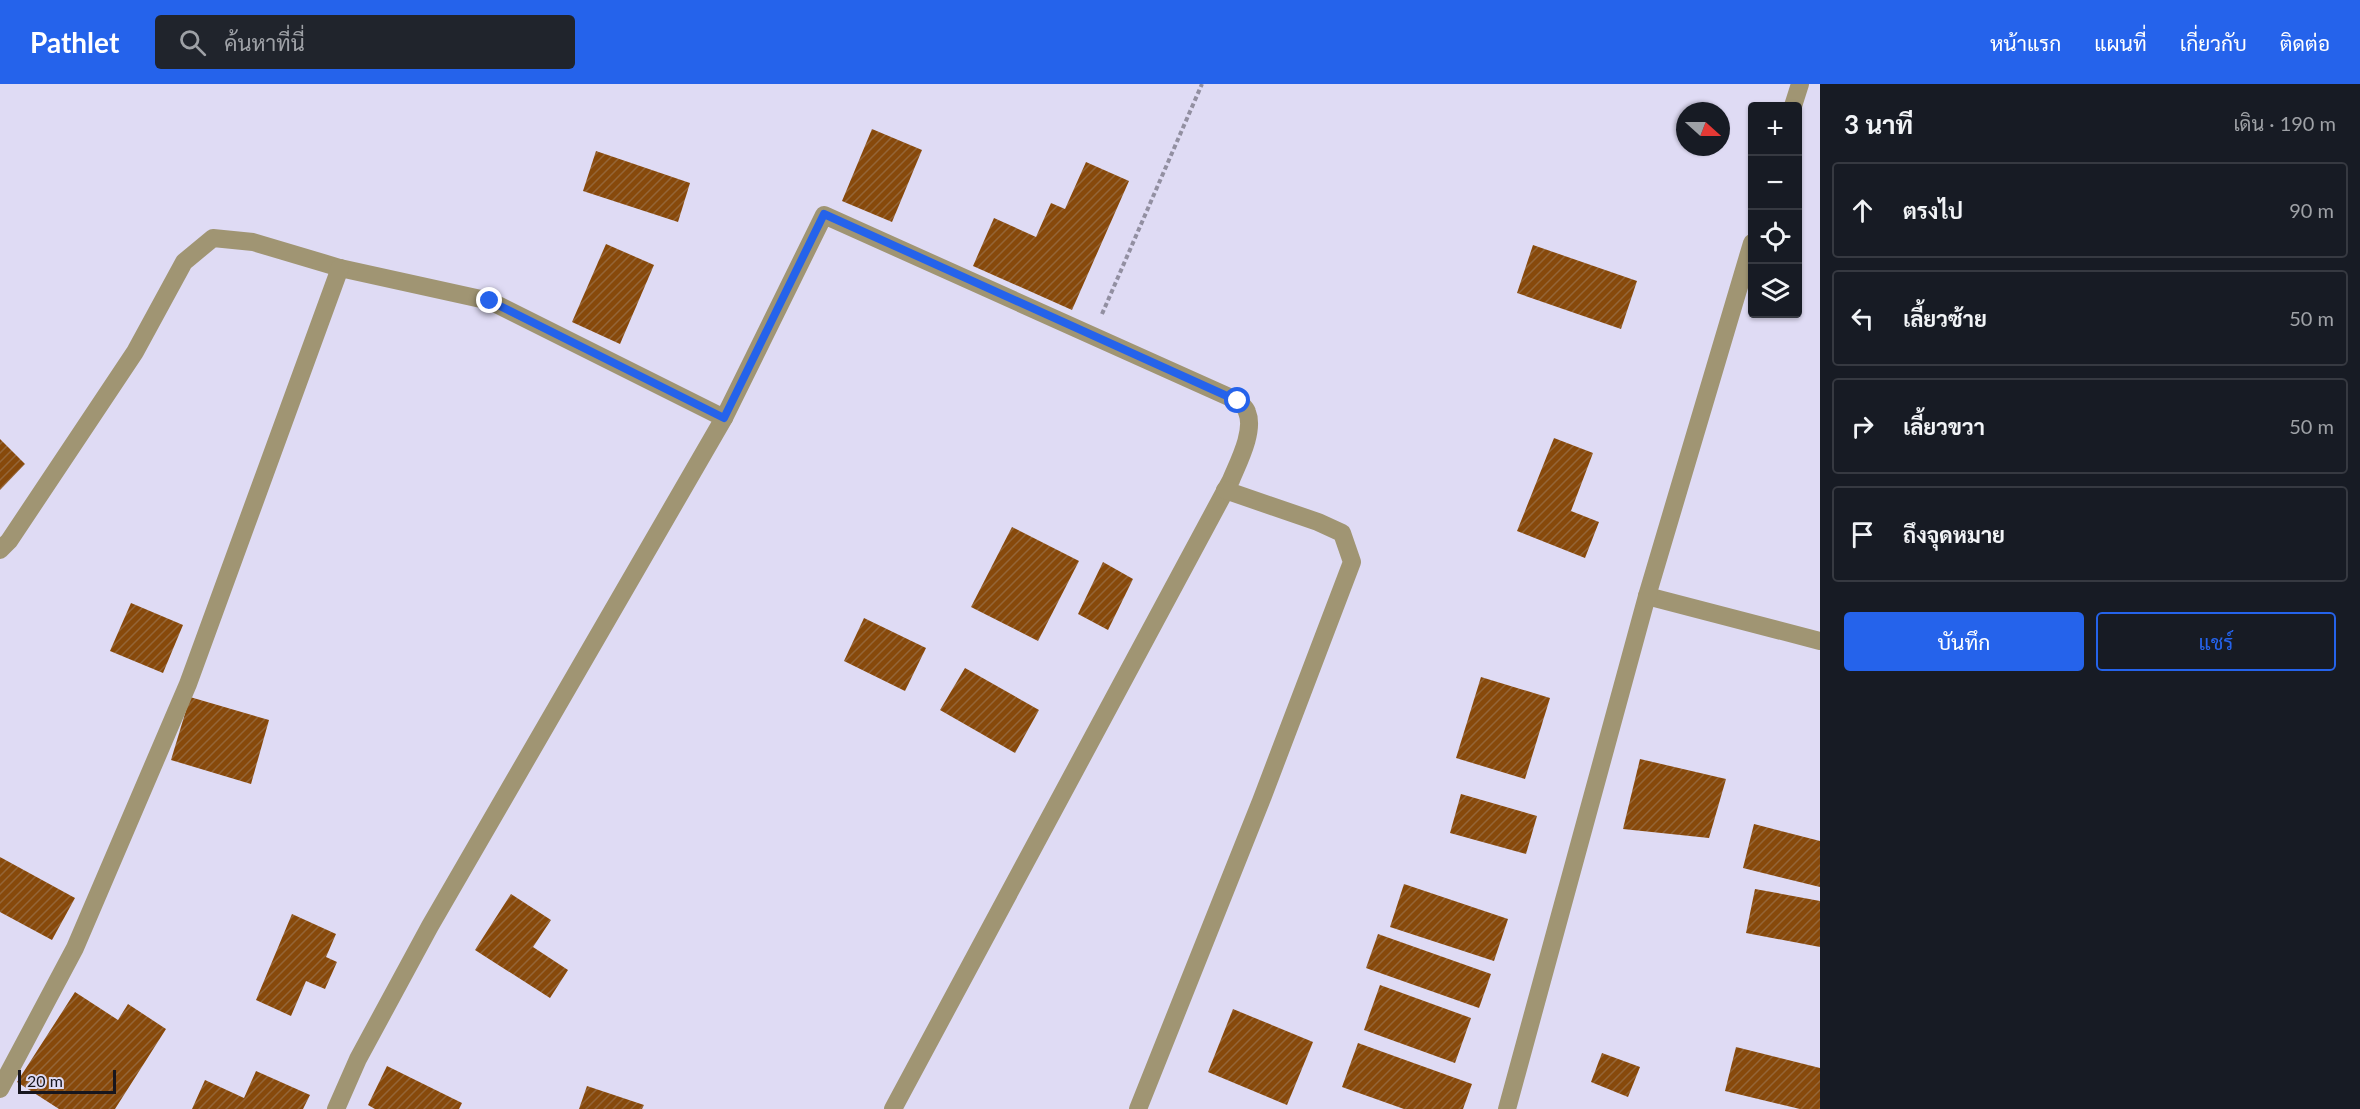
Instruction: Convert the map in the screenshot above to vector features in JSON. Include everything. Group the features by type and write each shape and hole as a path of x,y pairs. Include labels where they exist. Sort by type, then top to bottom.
{"street":[{"path":"1794,102 1800,84"},
{"path":"336,1109 358,1059 429,926 724,418 824,214 1238,401 1247,411 1249,426 1245,446 1225,490 893,1109"},
{"path":"0,550 9,541 135,352 184,262 213,238 253,242 340,268 490,301 724,418"},
{"path":"1507,1109 1647,596 1748,256"},
{"path":"0,1089 75,948 188,684 340,268"},
{"path":"1138,1109 1262,801 1352,562 1342,533 1318,522 1225,490"},
{"path":"1647,596 1820,641"}],"path":[{"path":"1092,336 1202,84"}],"building":[{"path":"872,129 922,150 892,222 842,201"},
{"path":"596,151 690,183 678,222 583,191"},
{"path":"1086,162 1129,181 1072,310 973,266 994,218 1036,237 1051,203 1065,209"},
{"path":"606,244 654,265 620,344 572,322"},
{"path":"1533,245 1637,281 1621,329 1517,293"},
{"path":"1554,438 1593,453 1571,511 1599,522 1585,558 1517,531"},
{"path":"0,439 25,464 0,490"},
{"path":"1012,527 1079,561 1038,641 971,607"},
{"path":"1103,562 1133,579 1108,630 1078,614"},
{"path":"131,603 183,625 163,673 110,651"},
{"path":"864,618 926,648 905,691 844,661"},
{"path":"965,668 1039,710 1015,753 940,710"},
{"path":"1481,677 1550,698 1525,779 1456,758"},
{"path":"190,697 269,720 251,784 171,760"},
{"path":"1640,759 1726,779 1709,838 1623,829"},
{"path":"1461,794 1537,816 1526,854 1450,833"},
{"path":"1754,824 1820,841 1820,887 1743,868"},
{"path":"0,857 75,898 52,940 0,912"},
{"path":"1404,884 1508,919 1494,961 1390,927"},
{"path":"1755,889 1820,901 1820,947 1746,933"},
{"path":"511,894 551,920 533,947 568,970 550,998 475,950"},
{"path":"292,914 336,934 326,957 337,962 325,989 306,981 291,1016 256,1000"},
{"path":"1378,934 1491,974 1479,1008 1366,968"},
{"path":"1380,985 1471,1018 1455,1063 1364,1030"},
{"path":"75,992 118,1020 128,1004 166,1029 115,1109 59,1109 17,1082"},
{"path":"1233,1009 1313,1042 1287,1105 1208,1072"},
{"path":"1358,1043 1472,1084 1463,1109 1404,1109 1342,1087"},
{"path":"1736,1047 1820,1068 1820,1109 1800,1109 1725,1091"},
{"path":"1602,1053 1640,1067 1628,1097 1591,1082"},
{"path":"387,1066 462,1103 459,1109 375,1109 368,1105"},
{"path":"256,1071 310,1095 303,1109 192,1109 205,1080 244,1098"},
{"path":"587,1086 644,1105 642,1109 579,1109"}],"route":[{"path":"490,301 724,418 824,214 1238,401"}]}
